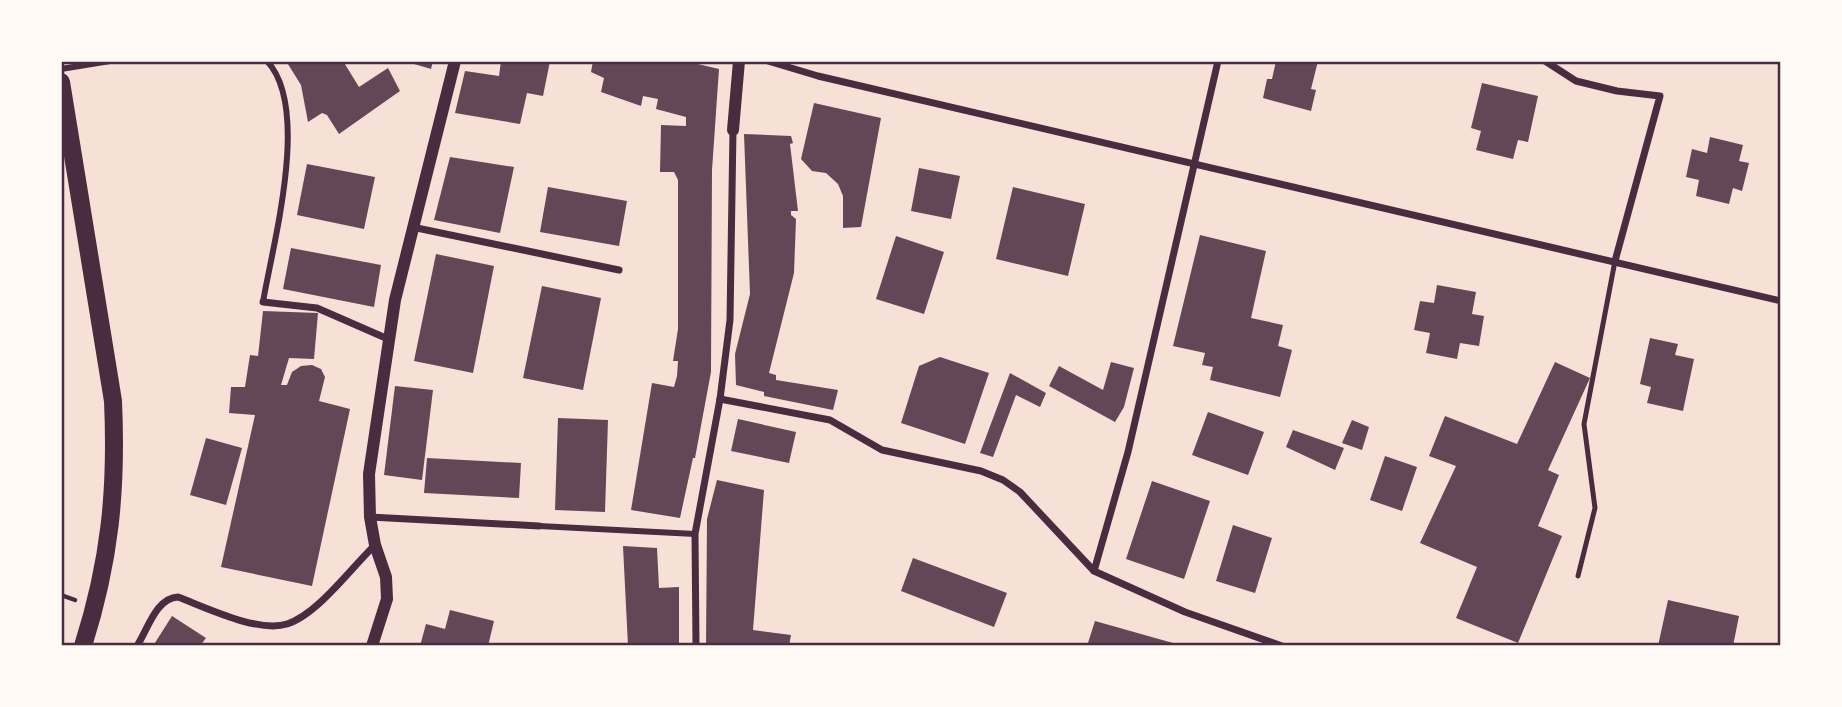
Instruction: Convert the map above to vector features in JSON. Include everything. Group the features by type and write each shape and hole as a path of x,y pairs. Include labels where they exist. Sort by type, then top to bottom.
{"main road":[{"path":"61,82 105,346 114,426 111,523 101,590 83,646"}],"street":[{"path":"61,69 110,61"},
{"path":"267,61 284,90 289,153 263,302 317,308 388,339"},
{"path":"372,646 387,599 386,577 375,545 370,517 369,474 388,339 412,227 455,61"},
{"path":"696,646 695,534 720,399 730,320 733,130 739,61"},
{"path":"768,61 816,75 1781,300"},
{"path":"1094,571 1128,452 1218,61"},
{"path":"1545,61 1576,81 1617,91 1660,96 1615,261"},
{"path":"412,227 619,270"},
{"path":"720,399 830,420 882,450 981,471 1003,480 1020,492 1094,571 1185,612 1282,646"},
{"path":"370,517 695,534"},
{"path":"138,646 160,604 168,598 178,597 246,622 285,625 304,616 375,545"}],"lane":[{"path":"1578,576 1595,508 1584,424 1615,261"}],"building":[{"path":"286,61 343,61 359,87 388,68 400,91 339,134 327,115 322,113 308,122 301,85"},
{"path":"404,61 433,61 431,69"},
{"path":"501,61 550,61 543,96 527,93 520,124 455,113 465,71 499,76"},
{"path":"593,61 685,61 719,69 712,170 711,372 695,458 680,518 631,510 652,383 674,387 677,376 678,361 673,361 678,329 678,180 674,172 660,172 661,125 686,126 686,117 656,109 658,99 643,96 641,106 601,92 604,78 591,72"},
{"path":"1276,61 1318,61 1311,89 1316,90 1311,111 1263,98 1267,79 1272,79"},
{"path":"1482,83 1538,96 1528,142 1518,140 1513,159 1476,150 1481,131 1471,128"},
{"path":"814,103 881,118 861,227 843,228 843,196 838,184 826,173 812,171 801,159"},
{"path":"744,134 791,136 793,143 790,144 798,211 791,211 791,215 796,219 794,273 769,373 776,375 776,380 838,390 833,410 764,396 764,392 736,385 735,354 750,294"},
{"path":"1710,137 1743,145 1739,161 1749,163 1742,191 1733,188 1729,204 1696,196 1699,180 1686,177 1692,149 1707,153"},
{"path":"450,157 514,167 500,233 434,220"},
{"path":"307,164 375,177 364,229 297,215"},
{"path":"919,168 960,176 951,219 911,211"},
{"path":"548,187 627,201 619,246 540,232"},
{"path":"1013,187 1085,204 1068,276 996,259"},
{"path":"1200,235 1266,251 1251,318 1283,325 1278,346 1292,350 1280,397 1210,380 1213,367 1202,365 1205,353 1173,346"},
{"path":"896,236 944,252 924,314 876,299"},
{"path":"291,248 381,265 374,307 283,289"},
{"path":"436,254 494,266 473,373 414,361"},
{"path":"1437,285 1476,292 1472,314 1484,316 1479,346 1460,343 1457,359 1426,353 1430,333 1414,330 1420,301 1434,303"},
{"path":"542,286 601,298 583,390 523,378"},
{"path":"263,311 318,313 314,359 289,358 281,385 287,385 292,372 301,366 312,365 321,369 325,377 319,401 350,409 312,586 221,567 255,415 229,413 231,387 245,387 250,355 258,356"},
{"path":"1650,338 1678,344 1675,355 1694,359 1683,411 1647,403 1651,387 1640,384"},
{"path":"940,357 989,373 965,444 901,423 919,366"},
{"path":"1111,362 1134,368 1124,407 1115,422 1049,386 1059,366 1103,390"},
{"path":"1555,362 1590,378 1548,470 1559,475 1538,526 1562,536 1518,643 1456,618 1477,567 1420,543 1456,466 1429,456 1445,416 1517,444"},
{"path":"1010,373 1046,393 1040,407 1016,395 993,457 980,453"},
{"path":"395,386 433,390 422,480 384,475"},
{"path":"1208,412 1264,432 1248,475 1192,455"},
{"path":"558,418 608,420 605,512 555,510"},
{"path":"738,419 796,432 789,463 731,451"},
{"path":"1352,420 1369,427 1362,450 1342,443"},
{"path":"1293,430 1344,448 1335,470 1286,447"},
{"path":"206,438 242,448 226,505 190,495"},
{"path":"1385,456 1417,467 1402,511 1370,500"},
{"path":"427,458 521,463 519,498 424,493"},
{"path":"717,480 764,490 753,630 791,635 789,646 706,646 707,519"},
{"path":"1152,481 1210,501 1184,579 1126,559"},
{"path":"1233,525 1272,538 1255,593 1216,581"},
{"path":"623,546 657,548 659,588 679,587 679,646 628,646"},
{"path":"913,558 1007,593 994,627 901,591"},
{"path":"1668,600 1739,616 1733,646 1658,646"},
{"path":"450,610 494,621 488,646 420,646 426,624 445,629"},
{"path":"172,616 206,638 200,646 153,646"},
{"path":"1095,621 1180,645 1180,646 1087,646"}]}
